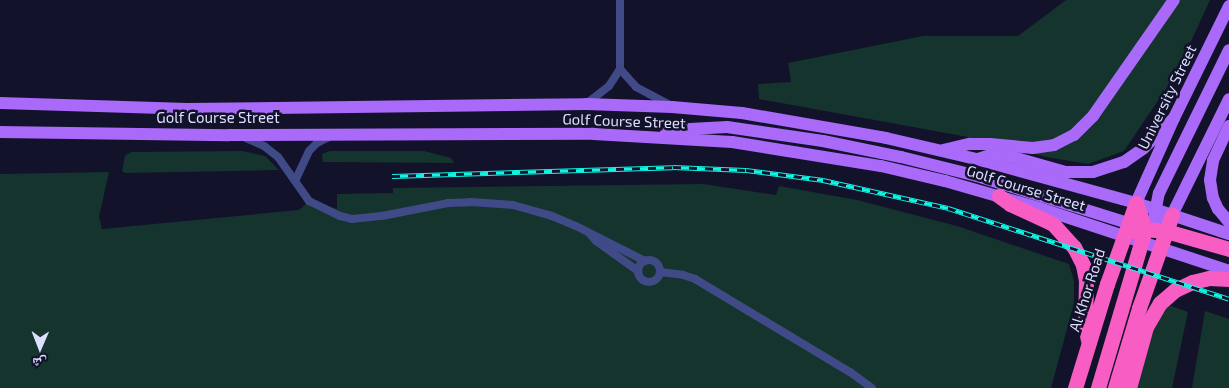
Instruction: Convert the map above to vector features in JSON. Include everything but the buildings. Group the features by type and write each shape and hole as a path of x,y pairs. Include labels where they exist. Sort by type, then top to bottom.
{"highway":[{"path":"999,196 1010,204 1053,224 1074,247 1083,265 1086,280 1085,326 1089,343"},
{"name":"Al Khor Road","path":"1115,388 1160,248 1145,227 1136,204"},
{"name":"Al Khor Road","path":"1075,388 1089,343 1145,227 1172,215"},
{"path":"1098,388 1145,227 1229,249"},
{"path":"1129,388 1146,327 1160,302 1174,290 1192,282 1209,278 1229,279"}],"main road":[{"path":"940,151 970,144 1033,148 1054,145 1074,135 1093,116 1174,0"},
{"name":"University Street","path":"1136,204 1174,118 1229,6"},
{"path":"654,136 690,129 727,127 823,141 949,169 1145,227 1168,171 1229,50"},
{"path":"1229,99 1172,215 1229,234"},
{"name":"Golf Course Street","path":"0,103 187,110 586,104 672,107 742,113 816,124 940,151 1136,204 1145,227"},
{"path":"976,160 990,156 1009,156 1065,172 1093,172 1124,162 1144,148 1174,118"},
{"path":"1229,126 1213,161 1210,180 1216,203 1229,222"},
{"name":"Golf Course Street","path":"0,132 229,135 654,136 795,150 881,166 999,196 1145,227"},
{"path":"1160,248 1229,270"}],"street":[{"path":"586,104 609,86 620,69 620,0"},
{"path":"620,69 636,88 672,107"},
{"path":"296,179 304,158 309,152 317,143 336,134"},
{"path":"229,135 251,139 278,156 296,179 302,194 309,201 329,213 352,219 382,216 448,203 493,203 530,209 552,216 590,234 599,236 637,259 656,262 660,272 656,280 650,282 640,279 638,271 640,265 645,261"},
{"path":"590,234 596,241 638,271"},
{"path":"660,272 683,274 695,279 850,372 872,388"}],"green space":[{"path":"1066,0 1210,0 1176,74 1124,151 1088,164 1046,157 968,137 759,99 758,84 791,82 788,63 923,36 1018,36"},
{"path":"242,151 265,156 279,170 125,173 122,171 125,156 131,152"},
{"path":"330,151 424,151 451,158 454,163 323,162 322,154"},
{"path":"109,172 99,217 102,229 299,210 313,198 317,202 337,209 337,194 393,193 393,188 703,184 776,195 779,186 857,200 957,226 1069,264 1074,281 1074,303 1051,388 0,388 0,174"},
{"path":"1166,304 1188,312 1172,388 1136,388 1145,351"},
{"path":"1205,311 1229,319 1229,388 1192,388"}],"railway":[{"path":"392,176 673,167 746,170 823,180 948,208 1229,299"}]}
